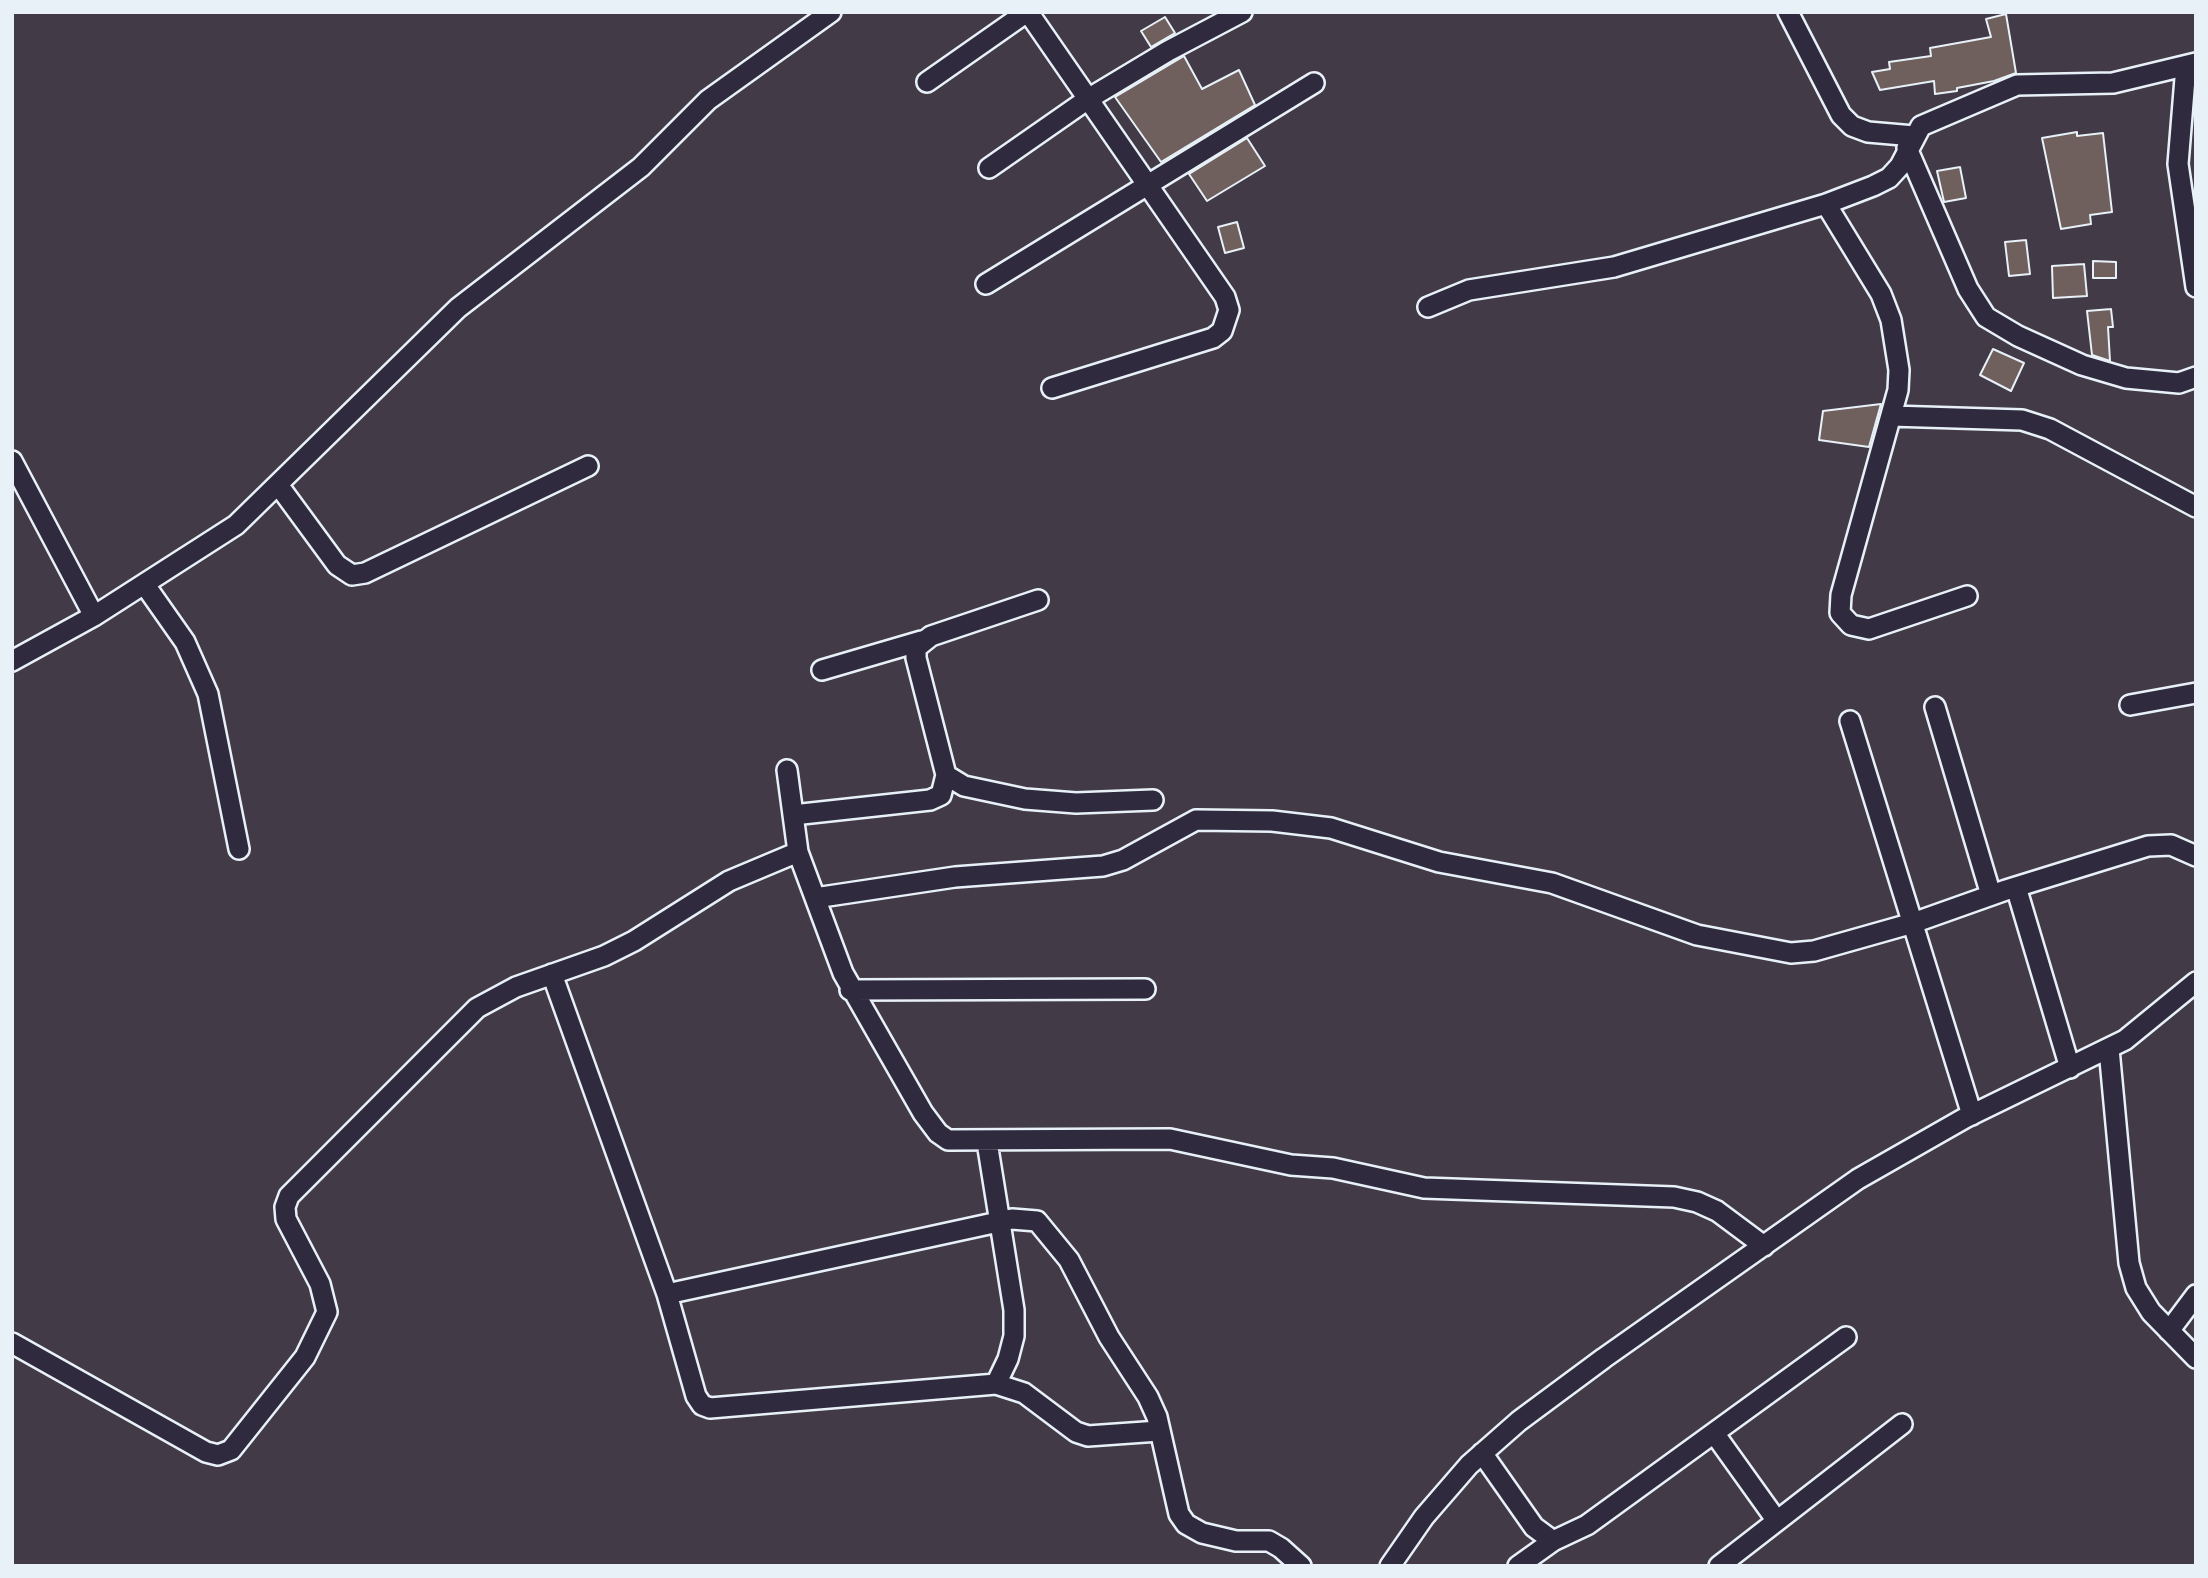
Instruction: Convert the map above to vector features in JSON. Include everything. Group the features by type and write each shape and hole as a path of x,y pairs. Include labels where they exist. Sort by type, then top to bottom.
{"street":[{"path":"12,661 94,616 236,526 458,308 641,167 708,100 831,12"},
{"path":"927,82 1027,12 1225,297 1229,310 1228,320 1213,338 1052,388"},
{"path":"989,168 1088,99 1168,51 1242,12"},
{"path":"1787,12 1846,121 1868,132 1911,142"},
{"path":"1428,307 1469,290 1614,267 1826,204 1889,178 1900,166 1921,126 2017,85 2097,85 2191,65 2178,164 2196,287"},
{"path":"986,284 1314,83"},
{"path":"1911,142 1968,289 1986,317 2018,336 2082,366 2126,378 2179,383 2196,377"},
{"path":"1826,204 1881,294 1891,320 1899,370 1891,416 1840,595 1840,613 1851,625 1869,629 1968,596"},
{"path":"1891,416 2022,420 2050,429 2196,507"},
{"path":"12,461 94,616"},
{"path":"279,486 337,565 352,575 365,573 588,466"},
{"path":"145,585 185,642 208,694 239,849"},
{"path":"822,670 921,641 1038,600"},
{"path":"793,816 930,800 941,795 946,775 916,658 916,648 921,641"},
{"path":"2130,705 2196,693"},
{"path":"1935,707 1991,895"},
{"path":"1850,721 1972,1115"},
{"path":"787,770 798,852 850,990 923,1113 938,1133 958,1142 1170,1139 1291,1165 1333,1168 1424,1188 1674,1197 1697,1202 1717,1212 1764,1246"},
{"path":"946,775 964,786 1025,799 1076,803 1153,800"},
{"path":"815,898 955,877 1102,866 1123,860 1178,827 1196,820 1212,818 1272,821 1345,831 1439,862 1575,889 1604,904 1697,935 1791,953 1814,951 1913,923 1991,895 2159,844 2171,845 2196,856"},
{"path":"12,1343 206,1452 219,1455 231,1450 305,1357 322,1328 327,1312 327,1301 320,1284 286,1219 285,1207 289,1196 468,1016 494,997 516,986 604,956 634,941 729,881 798,852"},
{"path":"2016,887 2070,1068"},
{"path":"552,974 667,1294 696,1396 702,1405 710,1408 996,1384 1024,1393 1076,1432 1088,1436 1159,1431"},
{"path":"1390,1566 1424,1517 1482,1453 1567,1385 1858,1179 1972,1115 2126,1040 2196,982"},
{"path":"850,990 1144,989"},
{"path":"2109,1049 2129,1263 2136,1288 2151,1312 2196,1357"},
{"path":"987,1142 1014,1310 1013,1336 1008,1359 996,1384"},
{"path":"667,1294 1001,1222 1027,1218 1037,1221 1069,1260 1108,1337 1148,1397 1159,1431 1174,1501 1186,1524 1220,1538 1269,1541 1282,1548 1301,1566"},
{"path":"2169,1331 2196,1295"},
{"path":"1518,1566 1553,1541 1587,1525 1846,1337"},
{"path":"1719,1566 1902,1424"},
{"path":"1714,1433 1777,1521"},
{"path":"1482,1453 1534,1527 1553,1541"}],"building":[{"path":"2006,14 2016,73 1994,81 1957,88 1957,91 1935,94 1934,81 1880,90 1872,72 1890,69 1889,62 1931,56 1930,48 1991,37 1986,19"},
{"path":"1165,17 1175,33 1151,47 1141,31"},
{"path":"1184,56 1202,89 1239,70 1255,105 1161,162 1115,97"},
{"path":"2077,132 2077,136 2103,133 2112,212 2090,215 2091,224 2061,229 2042,138"},
{"path":"1247,138 1265,166 1207,201 1189,174"},
{"path":"1960,167 1966,198 1944,202 1937,171"},
{"path":"1237,222 1244,248 1225,253 1218,227"},
{"path":"2026,240 2030,274 2009,276 2005,242"},
{"path":"2093,261 2116,262 2116,278 2093,278"},
{"path":"2084,264 2087,296 2053,298 2052,266"},
{"path":"2111,309 2113,327 2108,327 2110,361 2092,355 2087,311"},
{"path":"1993,349 2024,363 2011,391 1980,375"},
{"path":"1881,404 1869,447 1819,440 1823,411"}]}
